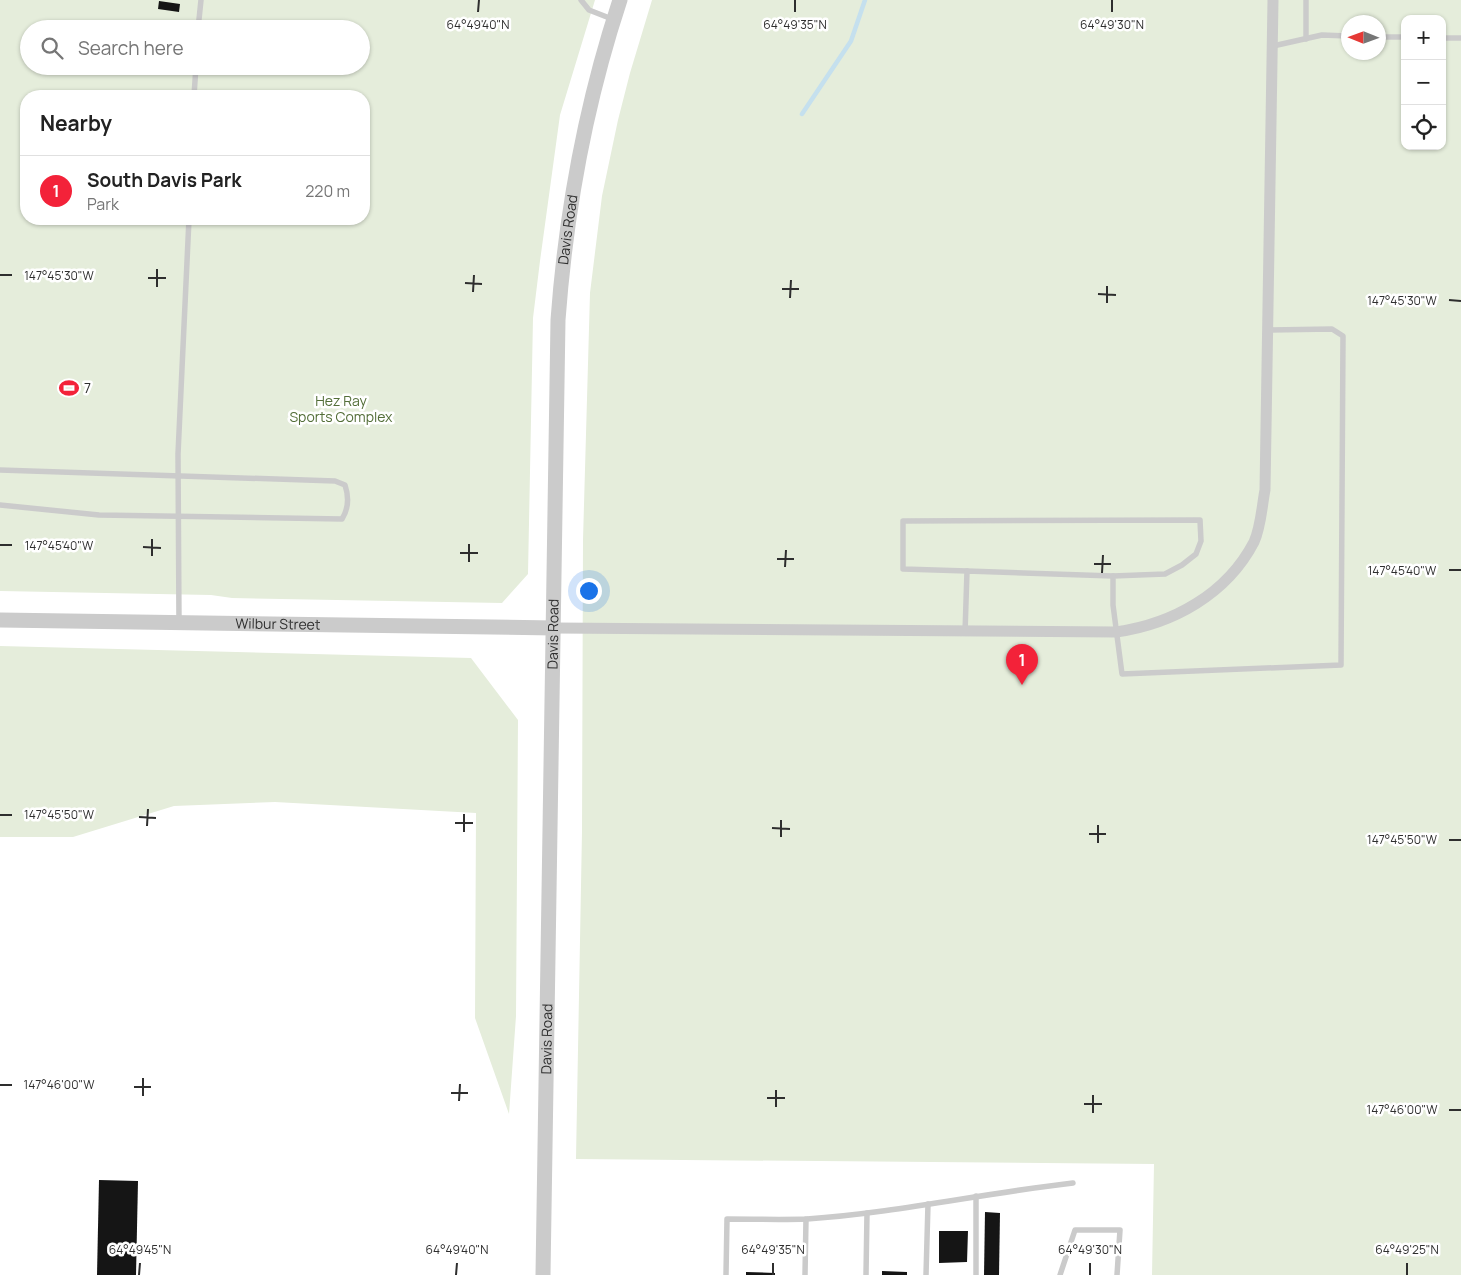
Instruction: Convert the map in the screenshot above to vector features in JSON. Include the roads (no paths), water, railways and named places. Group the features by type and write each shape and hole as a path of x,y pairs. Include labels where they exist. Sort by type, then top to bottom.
{"street":[{"name":"Davis Road","path":"543,1275 555,628 558,320 562,261 570,205 588,116 620,0"},
{"path":"555,628 966,633 1116,632 1165,621 1196,604 1231,578 1255,540 1265,490 1273,0"},
{"name":"Wilbur Street","path":"0,620 555,628"}],"lane":[{"path":"199,20 201,0"},
{"path":"581,0 589,10 614,20"},
{"path":"1306,0 1306,39"},
{"path":"1272,46 1322,35 1341,36"},
{"path":"1386,37 1401,37"},
{"path":"1446,38 1461,38"},
{"path":"194,90 195,75"},
{"path":"179,622 178,475 188,225"},
{"path":"1113,576 1113,605 1122,674 1341,665 1343,336 1332,329 1268,330"},
{"path":"0,470 335,481 346,484 348,495 346,512 342,519 178,518 99,514 0,505"},
{"path":"1200,520 1201,541 1196,554 1182,565 1165,574 1113,576 966,571 903,569 903,521 1200,520"},
{"path":"966,571 966,633"},
{"path":"726,1275 727,1219 806,1219 867,1213 1073,1183"},
{"path":"976,1196 976,1275"},
{"path":"926,1275 928,1204"},
{"path":"866,1275 867,1213"},
{"path":"805,1275 806,1219"},
{"path":"1060,1275 1075,1230 1120,1230 1117,1275"}],"waterway":[{"path":"802,114 851,41 865,0"}],"place":[{"name":"7","path":"69,388"},
{"name":"South Davis Park","path":"1022,685"}],"park label":[{"name":"Hez Ray Sports Complex","path":"341,410"}]}
